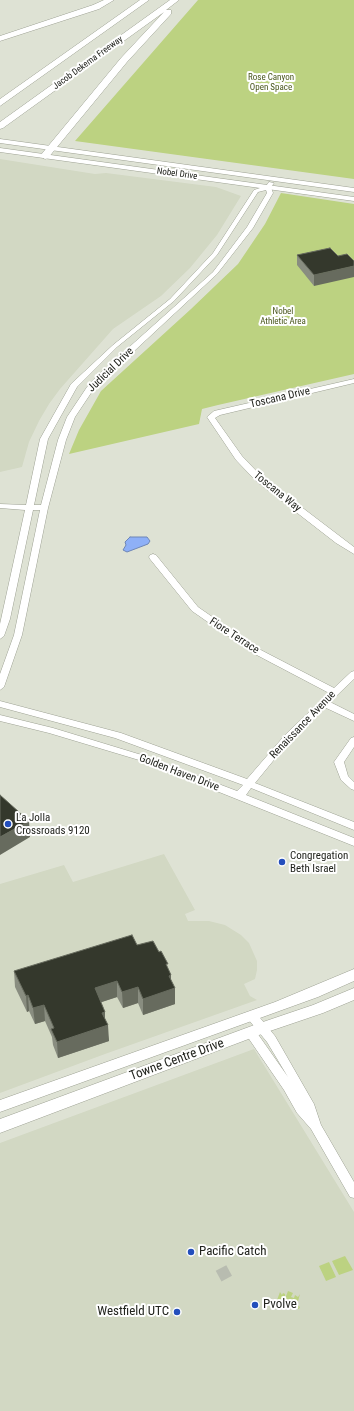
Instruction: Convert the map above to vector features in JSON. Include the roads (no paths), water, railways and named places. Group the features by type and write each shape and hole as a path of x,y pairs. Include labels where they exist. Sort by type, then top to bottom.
{"highway":[{"path":"0,39 96,7 110,0"},
{"name":"Jacob Dekema Freeway","path":"0,103 145,0"},
{"path":"45,156 140,42 166,15 174,1"},
{"name":"Jacob Dekema Freeway","path":"0,126 174,1"}],"main road":[{"name":"Nobel Drive","path":"4,142 354,190"},
{"name":"Nobel Drive","path":"0,150 354,199"},
{"name":"Towne Centre Drive","path":"0,1106 313,994 354,974"},
{"name":"Towne Centre Drive","path":"0,1126 256,1030 311,1012 354,994"},
{"path":"0,1114 15,1100"}],"street":[{"name":"Judicial Drive","path":"0,636 6,619 44,439 56,416 74,386 115,346 172,300 215,254 256,191 268,187 274,178"},
{"name":"Judicial Drive","path":"0,688 18,635 44,508 58,461 62,440 72,417 90,389 215,273 250,228 270,193 268,187"},
{"name":"Toscana Drive","path":"212,420 213,414 217,412 354,381"},
{"name":"Toscana Way","path":"212,420 238,458 259,479 338,541 354,551"},
{"path":"0,506 29,506 44,508"},
{"name":"Fiore Terrace","path":"153,557 195,609 215,624 254,650 334,692"},
{"name":"Renaissance Avenue","path":"239,796 288,737 354,674"},
{"path":"323,703 354,718"},
{"name":"Golden Haven Drive","path":"0,704 118,735 184,758 354,826"},
{"name":"Golden Haven Drive","path":"0,718 110,747 176,770 354,842"},
{"path":"354,740 338,762 344,778 354,786"},
{"path":"252,1016 256,1030 284,1081 301,1110 315,1126 354,1193"}],"water":[{"path":"130,537 147,537 150,541 148,544 127,552 123,550 126,545 125,542"}],"tunnel":[{"path":"221,1268 227,1279"}],"place":[{"name":"La Jolla Crossroads 9120","path":"8,824"},
{"name":"Congregation Beth Israel","path":"282,862"},
{"name":"Pacific Catch","path":"191,1252"},
{"name":"Pvolve","path":"255,1305"},
{"name":"Westfield UTC","path":"177,1312"}],"park label":[{"name":"Rose Canyon Open Space","path":"271,84"},
{"name":"Nobel Athletic Area","path":"283,318"}]}
